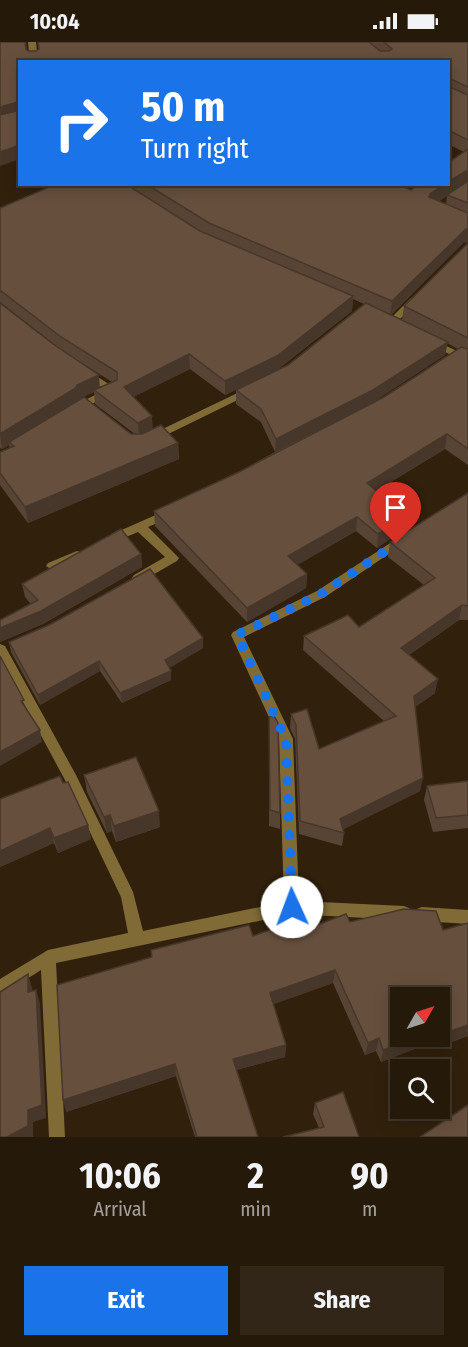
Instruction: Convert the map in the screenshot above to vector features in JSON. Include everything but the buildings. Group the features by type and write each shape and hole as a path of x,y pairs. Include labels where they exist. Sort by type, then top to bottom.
{"street":[{"path":"32,42 34,60"},
{"path":"391,322 426,289"},
{"path":"420,336 452,358 468,360"},
{"path":"77,366 113,390 84,404 82,408 104,418"},
{"path":"138,445 261,384"},
{"path":"52,566 181,507"},
{"path":"131,582 173,558 140,527"},
{"path":"292,907 286,739 237,635 321,594 414,532"},
{"path":"4,648 128,897 137,939"},
{"path":"0,988 48,957 292,907 468,917"},
{"path":"48,957 57,1137"}],"route":[{"path":"292,907 286,739 237,635 321,594 396,544"}]}
